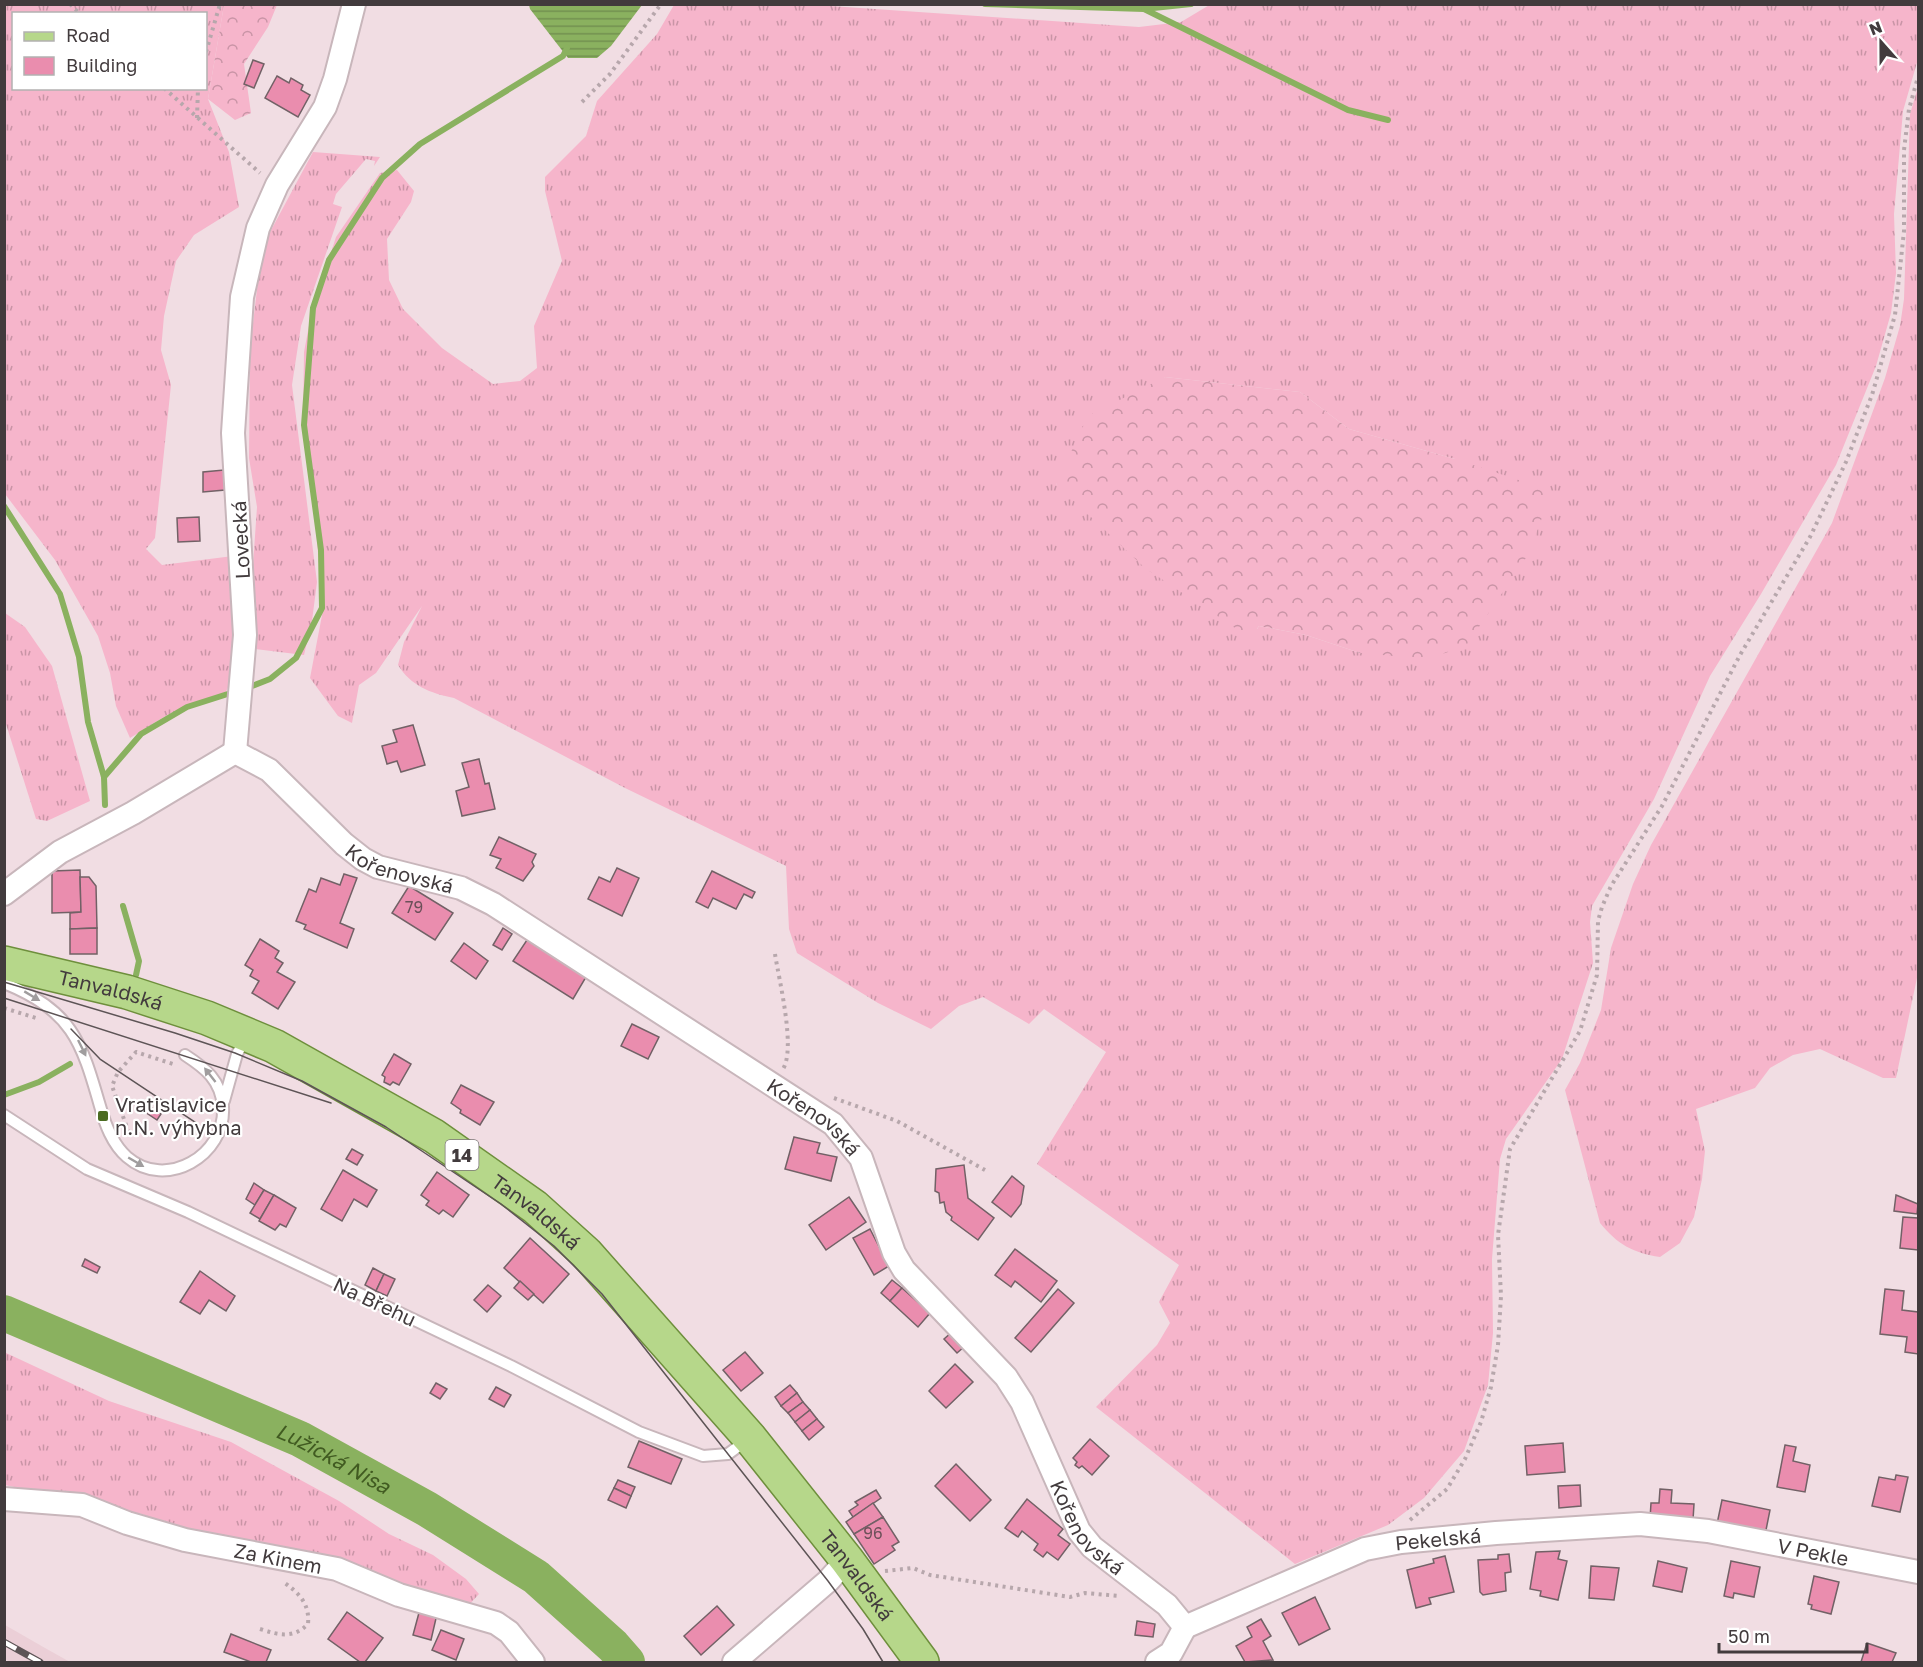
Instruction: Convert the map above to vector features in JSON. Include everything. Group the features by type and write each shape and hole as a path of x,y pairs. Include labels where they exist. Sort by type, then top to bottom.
{"main road":[{"name":"Tanvaldská","path":"4,963 127,992 248,1034 330,1076 414,1124 535,1207 586,1253 861,1566 922,1662"}],"street":[{"name":"Lovecká","path":"235,752 245,635 233,433 242,297 258,228 277,186 325,107 335,79 354,4"},
{"path":"4,894 60,852 133,813 235,752"},
{"name":"Kořenovská","path":"235,752 269,770 344,844 363,858 378,867 461,888 493,904 833,1124 861,1158 894,1253 904,1270 1006,1377 1022,1402 1079,1531 1092,1547 1167,1605 1185,1627"},
{"name":"Za Kinem","path":"4,1499 82,1505 127,1523 185,1540 337,1569 399,1595 496,1623 509,1632 533,1662"},
{"name":"Pekelská","path":"1185,1627 1320,1566 1365,1549 1401,1542 1640,1524 1708,1530"},
{"name":"V Pekle","path":"1708,1530 1918,1572"},
{"path":"734,1662 828,1581 861,1566"},
{"path":"1157,1662 1171,1653 1185,1627"}],"lane":[{"path":"4,983 29,993 47,1005 70,1029 89,1065 102,1116 117,1147 128,1158 143,1167 160,1170 186,1166 205,1154 214,1143 223,1118 223,1104 237,1054 248,1034"},
{"path":"185,1055 206,1068 215,1080 223,1104"},
{"name":"Na Břehu","path":"4,1114 87,1169 188,1212 511,1365 639,1432 703,1456 728,1454 750,1438"}],"path":[{"path":"207,49 220,4"},
{"path":"582,102 610,74 651,21 661,4"},
{"path":"1405,1523 1447,1489 1466,1459 1481,1422 1491,1388 1498,1345 1501,1296 1498,1235 1510,1149 1522,1126 1571,1050 1580,1031 1597,975 1598,921 1602,907 1611,886 1662,806 1740,655 1810,537 1846,462 1872,395 1895,315 1904,231 1904,150 1909,109 1918,77"},
{"path":"166,90 242,160 277,186"},
{"path":"197,118 198,90"},
{"path":"773,1085 788,1060 775,954"},
{"path":"117,1147 130,1137 112,1086 118,1072 136,1052 183,1067"},
{"path":"826,1095 897,1121 985,1170"},
{"path":"861,1566 913,1568 930,1575 1070,1597 1085,1593 1125,1597"},
{"path":"260,1629 282,1636 299,1633 308,1624 309,1613 304,1600 277,1577"}],"shaded area":[{"path":"529,4 642,5 611,46 597,58 568,58 530,9"},
{"path":"5,1625 70,1662 10,1662 5,1659"}],"green space":[{"path":"1211,4 1918,5 1918,59 1903,111 1894,214 1896,273 1891,313 1876,366 1836,465 1710,676 1654,799 1592,906 1590,922 1593,963 1562,1059 1506,1139 1500,1159 1492,1259 1493,1333 1488,1385 1464,1451 1424,1498 1388,1525 1295,1564 1096,1407 1157,1345 1170,1323 1159,1302 1179,1265 1037,1164 1106,1052 1044,1009 1029,1024 983,997 959,1006 931,1029 878,1003 797,953 789,929 786,866 625,788 454,698 422,688 409,678 398,665 404,642 422,606 376,673 359,685 352,723 338,716 310,678 323,610 314,506 303,426 304,352 311,315 336,237 380,173 397,170 414,191 411,202 387,239 389,280 403,309 442,348 493,384 520,381 537,368 534,326 562,261 545,191 545,177 586,136 597,101 657,34 674,5 816,5 1139,27 1181,22","holes":["1165,377 1300,392 1349,429 1455,459 1360,653 1306,635 1259,626 1257,629 1056,484"]},
{"path":"5,5 224,5 208,99 229,152 239,207 194,235 176,261 164,316 161,350 171,385 155,538 146,549 162,565 233,556 234,653 228,688 222,697 175,711 130,738 116,706 110,673 98,636 55,560 5,494"},
{"path":"224,5 277,5 268,27 244,64 251,113 235,120 208,99"},
{"path":"1918,87 1918,973 1896,1078 1883,1078 1820,1049 1793,1055 1770,1068 1755,1088 1696,1109 1705,1151 1694,1217 1680,1243 1660,1257 1650,1255 1619,1242 1600,1223 1565,1090 1580,1063 1601,1010 1611,948 1633,884 1651,845 1832,523 1885,378 1900,326 1904,299 1910,114"},
{"path":"313,152 380,157 374,166 375,161 366,159 336,194 333,204 342,207 301,326 292,385 317,582 312,621 304,655 255,649 253,565 257,507 249,458 250,349 262,247"},
{"path":"1165,377 1300,392 1349,429 1455,459 1552,491 1528,555 1466,646 1427,659 1360,653 1306,635 1259,626 1250,638 1145,568 1056,484 1088,416"},
{"path":"5,613 25,627 52,666 90,801 47,821 36,819 5,721"},
{"path":"4,1352 109,1401 231,1442 339,1501 389,1534 433,1555 466,1579 479,1594 466,1608 305,1557 173,1526 142,1514 5,1485"}],"building":[{"path":"253,60 264,64 254,88 244,84"},
{"path":"277,76 289,83 291,78 303,85 301,90 310,95 298,117 265,98"},
{"path":"224,470 225,490 203,492 203,472"},
{"path":"199,517 200,541 178,542 177,518"},
{"path":"413,725 425,765 401,772 397,761 387,764 382,746 397,742 393,730"},
{"path":"479,759 485,784 489,783 495,809 462,816 456,791 469,787 462,763"},
{"path":"499,837 536,854 532,862 534,866 523,881 496,868 501,859 490,855"},
{"path":"617,868 639,878 622,916 588,899 599,877 610,882"},
{"path":"80,870 81,912 52,913 52,871"},
{"path":"712,871 755,892 752,898 744,894 736,909 713,898 708,908 696,902"},
{"path":"344,874 357,878 340,923 354,929 347,948 304,929 306,925 296,921 309,889 316,892 321,878 340,885"},
{"path":"80,877 89,877 96,886 97,928 70,929 70,913 81,912"},
{"path":"409,886 453,913 435,940 392,913"},
{"path":"97,928 97,954 70,954 70,929"},
{"path":"503,928 512,934 502,950 493,945"},
{"path":"260,939 279,951 275,958 283,963 277,972 295,982 278,1009 252,993 259,981 250,976 253,970 245,965"},
{"path":"527,940 586,977 573,999 513,961"},
{"path":"464,943 488,961 476,979 451,961"},
{"path":"632,1024 659,1037 648,1059 621,1046"},
{"path":"394,1054 411,1064 399,1085 384,1082 385,1077 382,1075"},
{"path":"461,1085 494,1102 480,1125 460,1113 461,1110 451,1103"},
{"path":"146,1104 161,1114 157,1120 142,1110"},
{"path":"794,1137 820,1143 817,1153 837,1157 831,1181 785,1169"},
{"path":"352,1149 363,1155 357,1165 346,1159"},
{"path":"964,1165 968,1198 994,1218 978,1240 951,1220 952,1217 946,1212 944,1202 940,1203 939,1193 935,1191 936,1169"},
{"path":"343,1170 377,1190 367,1207 354,1199 342,1221 321,1209"},
{"path":"437,1172 469,1195 453,1217 443,1210 439,1214 426,1205 429,1201 421,1195"},
{"path":"1012,1176 1024,1186 1021,1204 1011,1217 992,1202"},
{"path":"254,1183 264,1190 255,1205 246,1199"},
{"path":"264,1190 274,1195 260,1219 250,1213"},
{"path":"274,1195 296,1208 286,1227 280,1224 275,1230 259,1221"},
{"path":"1896,1195 1918,1204 1917,1214 1894,1211"},
{"path":"849,1197 866,1222 826,1250 809,1225"},
{"path":"1903,1217 1918,1218 1918,1250 1900,1248"},
{"path":"870,1229 889,1266 874,1275 853,1238"},
{"path":"530,1238 569,1274 543,1303 504,1268"},
{"path":"1015,1249 1057,1281 1041,1302 1015,1281 1011,1287 995,1275"},
{"path":"85,1259 100,1267 97,1273 82,1266"},
{"path":"373,1268 384,1274 376,1291 365,1285"},
{"path":"200,1271 235,1296 226,1311 209,1300 200,1314 180,1302"},
{"path":"384,1274 395,1279 387,1296 376,1291"},
{"path":"892,1280 902,1288 890,1301 881,1293"},
{"path":"520,1281 534,1294 528,1300 514,1288"},
{"path":"488,1285 501,1296 487,1312 474,1300"},
{"path":"902,1288 930,1313 918,1327 890,1301"},
{"path":"1058,1289 1074,1303 1031,1352 1015,1338"},
{"path":"1885,1289 1904,1291 1902,1310 1918,1312 1918,1354 1905,1352 1907,1337 1880,1334"},
{"path":"952,1332 965,1346 957,1353 944,1339"},
{"path":"745,1352 763,1373 741,1391 723,1370"},
{"path":"955,1364 973,1382 946,1408 929,1391"},
{"path":"436,1383 447,1389 440,1399 430,1393"},
{"path":"790,1385 797,1393 781,1406 775,1397"},
{"path":"496,1387 511,1395 504,1407 489,1399"},
{"path":"797,1393 803,1402 788,1413 781,1406"},
{"path":"803,1402 810,1410 795,1422 788,1413"},
{"path":"810,1410 817,1419 802,1431 795,1422"},
{"path":"817,1419 824,1427 809,1440 802,1431"},
{"path":"1090,1439 1109,1456 1092,1475 1082,1466 1079,1468 1075,1465 1077,1462 1073,1458"},
{"path":"639,1441 682,1459 671,1484 628,1467"},
{"path":"1563,1443 1565,1472 1527,1475 1525,1446"},
{"path":"1785,1445 1796,1447 1793,1461 1810,1465 1805,1492 1777,1487"},
{"path":"956,1464 991,1500 970,1521 935,1486"},
{"path":"1896,1475 1908,1477 1900,1512 1872,1506 1879,1477 1895,1480"},
{"path":"618,1480 635,1487 631,1496 614,1488"},
{"path":"1580,1485 1581,1506 1559,1508 1558,1486"},
{"path":"614,1488 631,1496 626,1508 608,1500"},
{"path":"1660,1489 1672,1490 1671,1503 1694,1504 1693,1520 1650,1519 1651,1503 1659,1503"},
{"path":"876,1490 881,1498 853,1517 849,1511 858,1505 855,1502"},
{"path":"1027,1499 1063,1529 1058,1535 1070,1544 1058,1560 1047,1552 1043,1557 1034,1550 1038,1544 1022,1531 1018,1537 1005,1528"},
{"path":"1722,1500 1770,1510 1765,1535 1717,1524"},
{"path":"873,1503 883,1517 854,1534 846,1522"},
{"path":"883,1517 899,1542 892,1546 895,1550 874,1564 854,1534"},
{"path":"1560,1551 1558,1559 1567,1561 1558,1600 1540,1596 1541,1591 1530,1589 1536,1552"},
{"path":"1509,1554 1511,1572 1505,1573 1506,1591 1483,1595 1480,1592 1478,1560 1498,1559 1498,1555"},
{"path":"1445,1556 1454,1592 1429,1598 1431,1604 1416,1608 1407,1570 1434,1563 1433,1559"},
{"path":"1658,1561 1687,1568 1682,1592 1653,1586"},
{"path":"1731,1561 1760,1567 1754,1597 1734,1593 1733,1598 1724,1596"},
{"path":"1591,1566 1619,1568 1614,1600 1589,1598"},
{"path":"1814,1576 1839,1582 1831,1614 1811,1609 1812,1605 1808,1604"},
{"path":"1315,1597 1330,1629 1299,1645 1282,1613"},
{"path":"717,1606 734,1625 701,1655 684,1636"},
{"path":"420,1609 437,1614 431,1640 413,1635"},
{"path":"347,1612 383,1638 365,1662 360,1662 328,1639"},
{"path":"1261,1619 1271,1636 1263,1641 1273,1660 1245,1662 1236,1646 1252,1637 1247,1627"},
{"path":"1137,1621 1155,1624 1153,1637 1135,1635"},
{"path":"441,1630 464,1639 456,1660 432,1650"},
{"path":"231,1634 271,1650 266,1662 251,1662 224,1652"},
{"path":"1867,1643 1896,1653 1892,1662 1861,1662"}],"waterway":[{"path":"985,4 1144,9 1348,110 1388,120"},
{"path":"1144,9 1191,4"},
{"path":"252,686 270,679 296,658 322,608 321,550 304,425 313,308 329,260 382,178 420,144 563,56 567,48"},
{"path":"4,506 60,594 79,657 88,722 104,777 105,805"},
{"path":"104,777 141,734 187,707 234,692"},
{"path":"123,906 139,961 136,975"},
{"path":"4,1095 39,1082 70,1064"},
{"name":"Lužická Nisa","path":"4,1313 300,1439 427,1509 536,1577 613,1646 627,1662"}],"tram line":[{"path":"4,982 175,1033 235,1053 302,1081 386,1127 501,1204 554,1246 602,1294 828,1581 863,1629 883,1662"},
{"path":"4,998 331,1103"},
{"path":"71,1029 100,1059 198,1124"}],"railway":[{"path":"4,1642 40,1662"}],"place":[{"name":"Vratislavice n.N. výhybna","path":"103,1116"}]}
